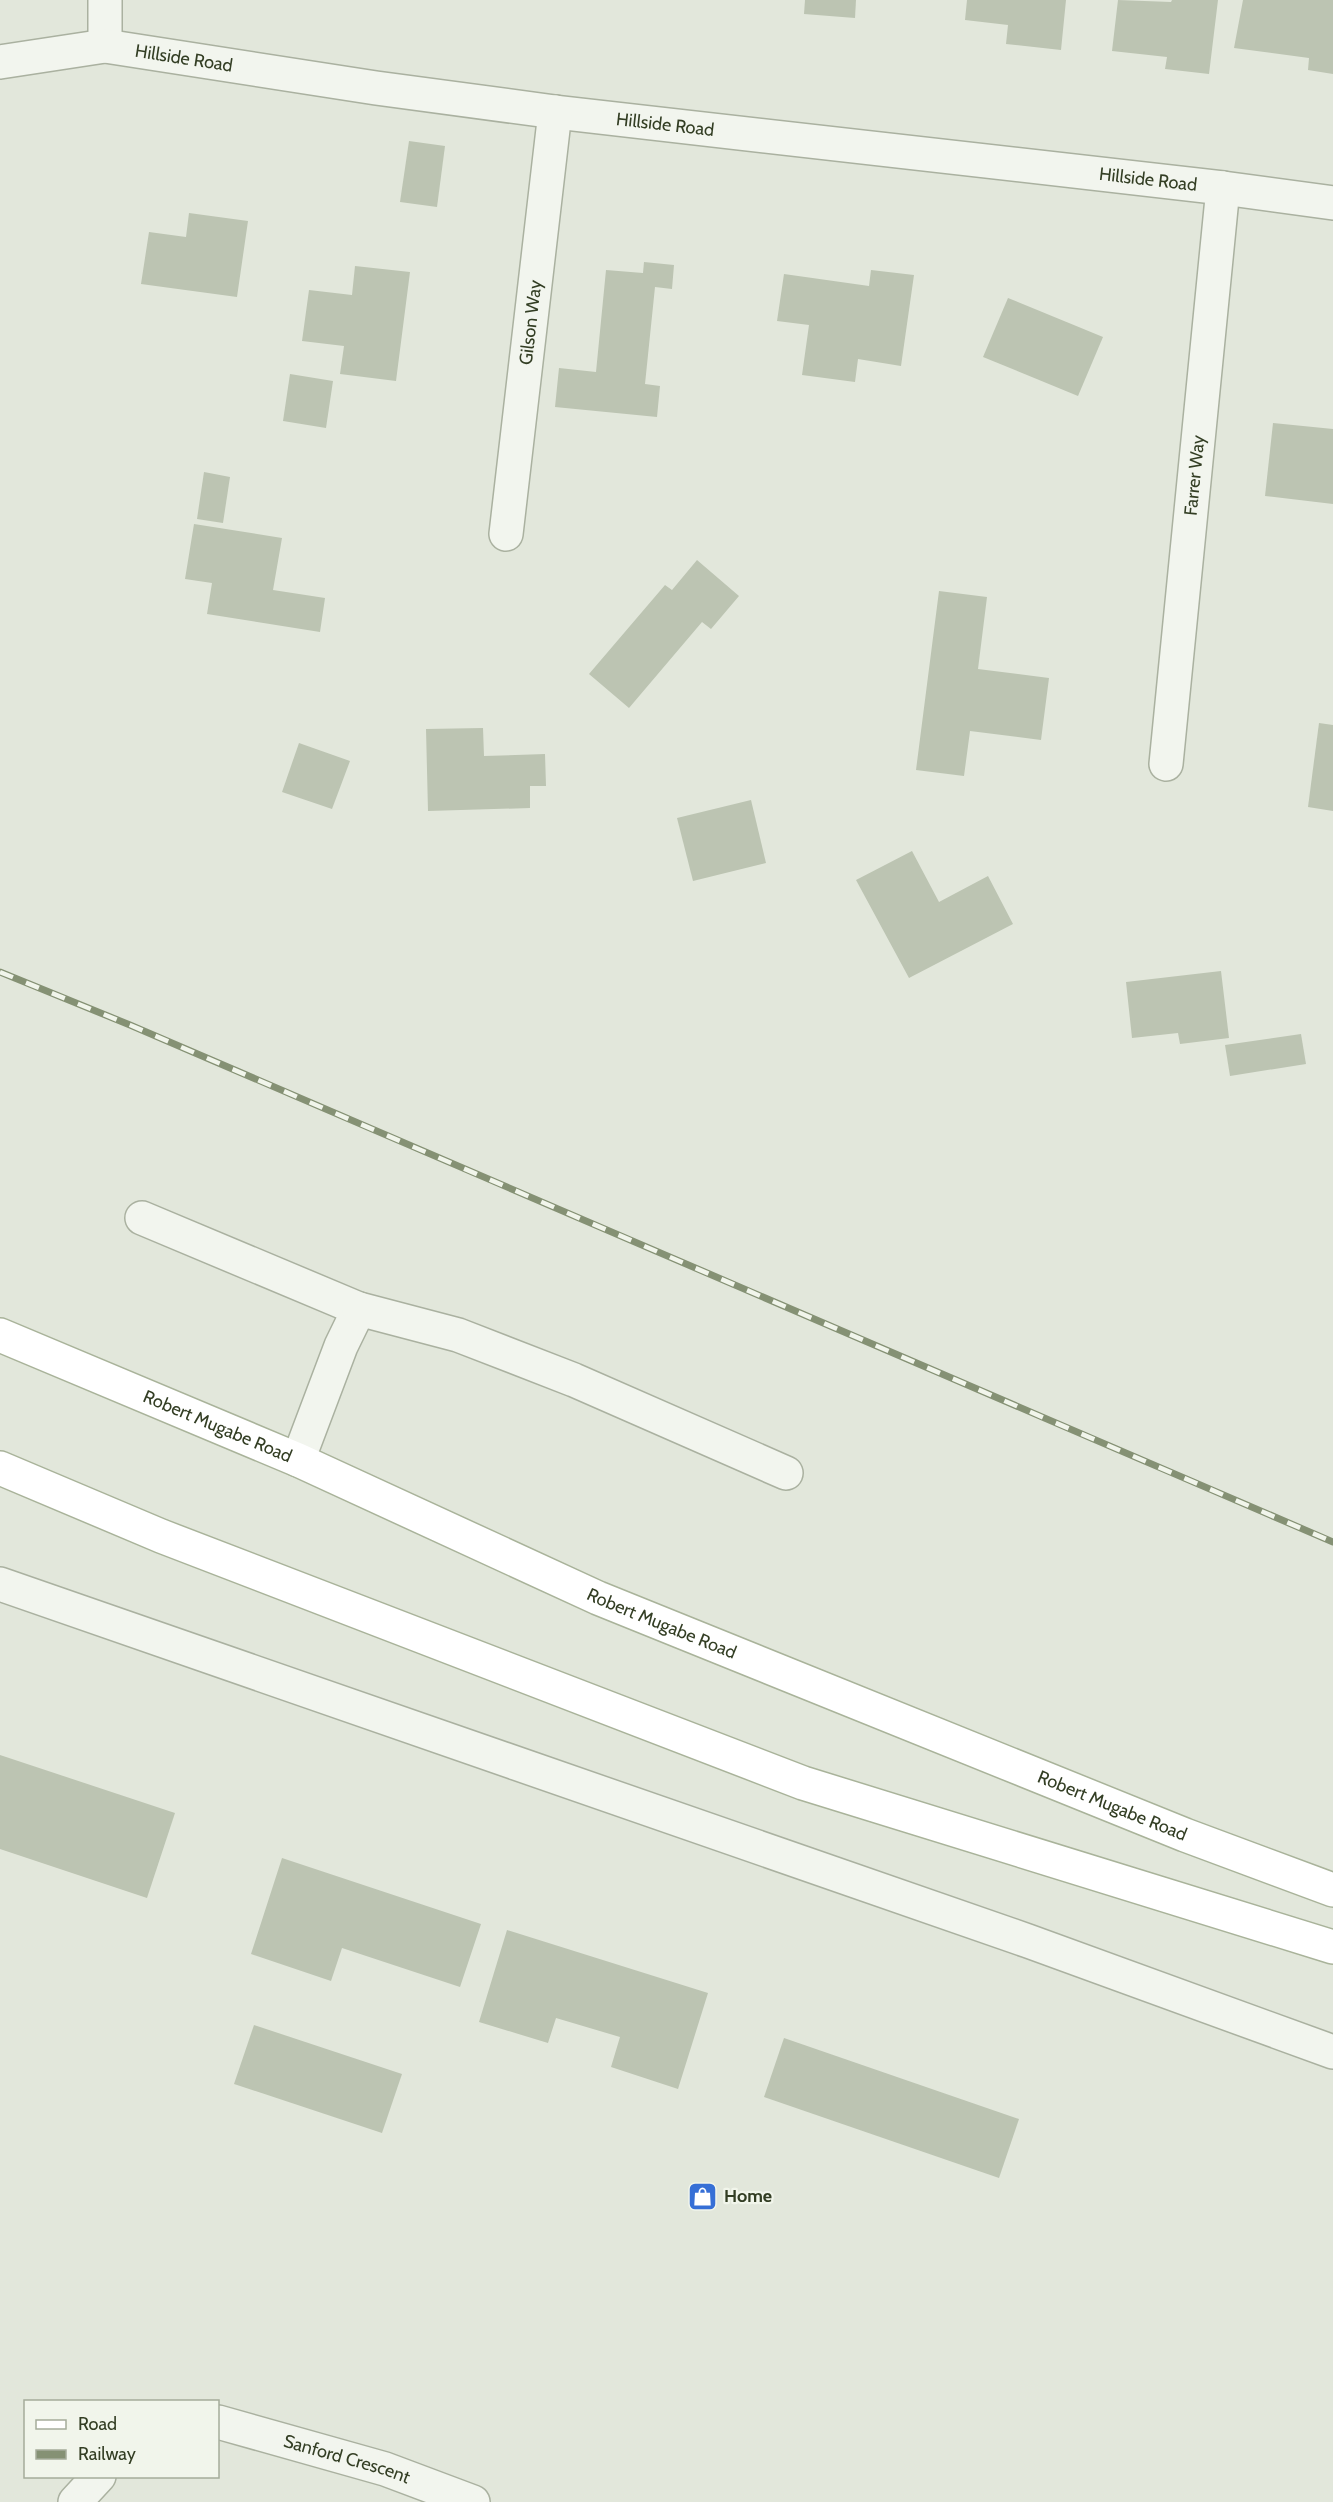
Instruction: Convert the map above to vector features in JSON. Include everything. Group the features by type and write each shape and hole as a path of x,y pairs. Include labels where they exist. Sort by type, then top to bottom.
{"main road":[{"name":"Robert Mugabe Road","path":"0,1335 298,1460 598,1598 1185,1835 1333,1890"},
{"path":"0,1468 161,1536 802,1783 1333,1947"}],"street":[{"path":"105,0 105,46"},
{"name":"Hillside Road","path":"0,62 105,46 376,88 555,112 1223,188 1333,203"},
{"name":"Gilson Way","path":"506,534 555,112"},
{"name":"Farrer Way","path":"1166,764 1223,188"},
{"path":"142,1218 359,1309 458,1335 574,1380 786,1473"},
{"path":"298,1460 341,1346 359,1309"},
{"path":"0,1584 1028,1941 1333,2052"},
{"name":"Sanford Crescent","path":"219,2422 385,2469 473,2502"},
{"path":"75,2502 97,2478"}],"building":[{"path":"805,0 856,0 855,18 804,14"},
{"path":"967,0 1066,0 1061,50 1006,44 1008,25 965,20"},
{"path":"1118,0 1171,2 1172,0 1218,0 1209,74 1165,69 1167,57 1112,51"},
{"path":"1243,0 1333,0 1333,74 1308,70 1309,58 1234,48"},
{"path":"409,141 445,146 437,207 400,202"},
{"path":"189,213 248,221 237,297 141,284 149,232 186,237"},
{"path":"644,262 674,265 672,289 655,287 645,384 660,386 657,417 555,407 559,368 596,372 606,270 643,273"},
{"path":"355,266 410,272 396,381 340,374 344,346 302,341 309,290 352,295"},
{"path":"871,270 914,275 901,366 858,359 855,382 802,375 809,325 777,321 784,274 869,286"},
{"path":"1008,298 1103,337 1078,396 983,357"},
{"path":"290,374 333,381 326,428 283,421"},
{"path":"1273,423 1333,429 1333,504 1265,496"},
{"path":"204,472 230,477 223,523 197,519"},
{"path":"194,524 282,538 273,590 325,598 320,632 207,614 212,583 185,579"},
{"path":"697,560 739,596 711,629 702,622 629,708 589,674 665,585 672,590"},
{"path":"939,591 987,597 978,669 1049,678 1041,740 970,731 964,776 916,770"},
{"path":"1319,723 1333,725 1333,811 1308,807"},
{"path":"483,728 484,756 545,754 546,786 530,786 530,808 428,811 426,729"},
{"path":"299,743 350,761 332,809 282,792"},
{"path":"751,800 766,863 693,881 677,818"},
{"path":"912,851 939,902 988,876 1013,924 909,978 856,880"},
{"path":"1221,971 1229,1038 1180,1044 1178,1033 1132,1038 1126,982"},
{"path":"1301,1034 1306,1064 1230,1076 1225,1045"},
{"path":"0,1755 175,1813 147,1898 0,1849"},
{"path":"282,1858 481,1924 460,1987 342,1948 331,1981 251,1954"},
{"path":"507,1930 708,1993 678,2089 611,2067 620,2037 556,2018 548,2043 479,2022"},
{"path":"254,2025 402,2074 382,2133 234,2084"},
{"path":"784,2038 1019,2119 999,2178 764,2097"}],"railway":[{"path":"0,972 130,1025 1333,1542"}],"place":[{"name":"Home","path":"703,2196"}]}
